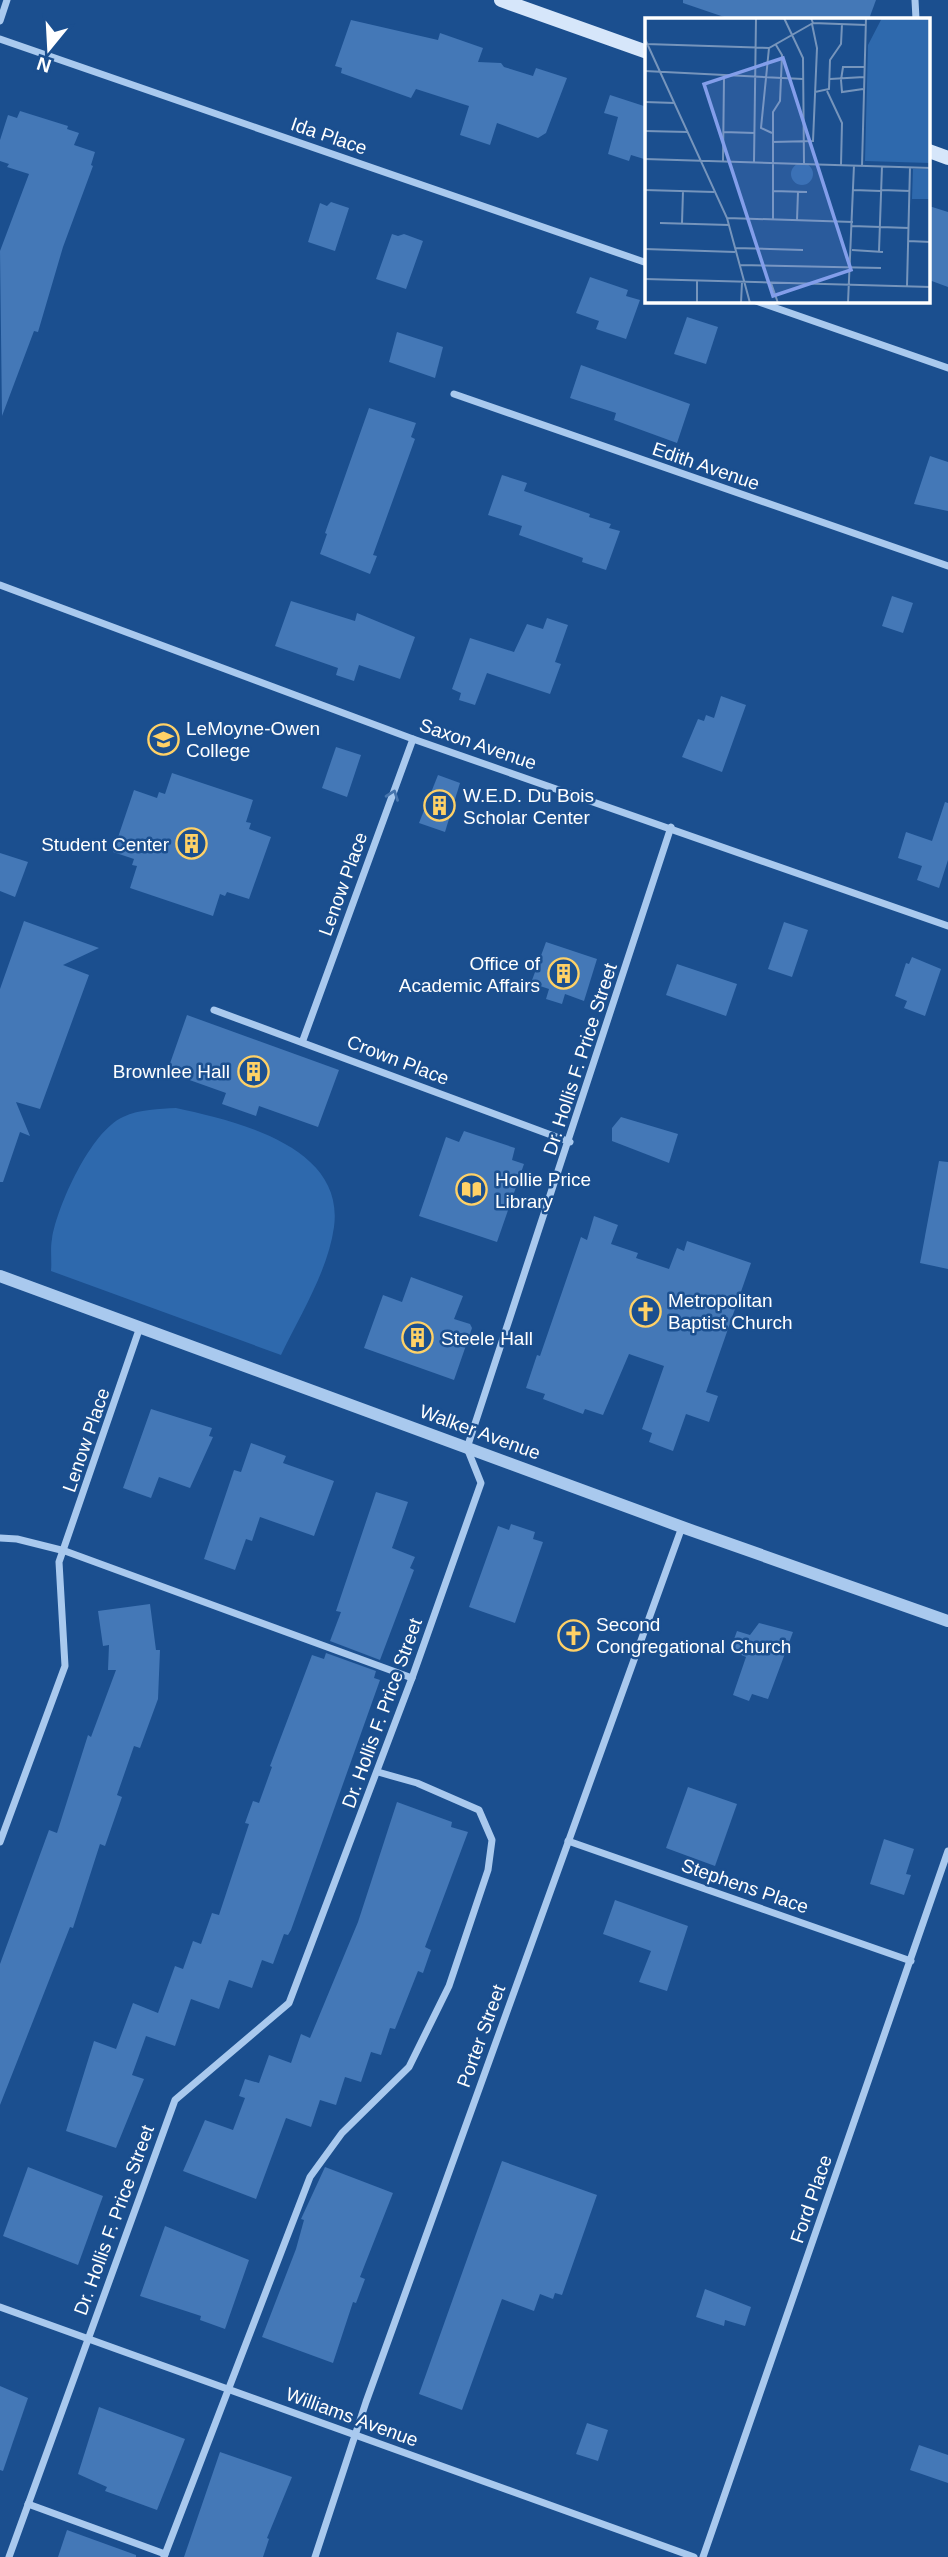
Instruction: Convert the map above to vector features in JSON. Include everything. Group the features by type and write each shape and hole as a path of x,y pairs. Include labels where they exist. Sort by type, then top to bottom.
{"main road":[{"path":"501,0 524,4 645,51"},
{"path":"930,151 948,158"}],"street":[{"path":"0,21 7,0"},
{"path":"915,0 916,18"},
{"name":"Ida Place","path":"0,39 645,262"},
{"path":"762,303 948,368"},
{"name":"Edith Avenue","path":"454,394 948,566"},
{"name":"Saxon Avenue","path":"0,585 413,739 948,926"},
{"name":"Lenow Place","path":"303,1041 413,739"},
{"name":"Dr. Hollis F. Price Street","path":"9,2557 174,2100 289,2003 412,1678 481,1483 467,1448 570,1142 671,827"},
{"name":"Crown Place","path":"214,1010 570,1142"},
{"name":"Walker Avenue","path":"0,1276 682,1527 948,1621"},
{"name":"Lenow Place","path":"0,1842 65,1666 59,1562 140,1327"},
{"name":"Porter Street","path":"315,2557 355,2434 682,1527"},
{"path":"0,1538 17,1539 65,1551 412,1678"},
{"path":"28,2504 164,2555 310,2177 342,2133 409,2067 449,1986 488,1870 492,1840 479,1810 417,1783 377,1772"},
{"name":"Stephens Place","path":"568,1841 911,1961"},
{"name":"Ford Place","path":"703,2557 948,1851"},
{"name":"Williams Avenue","path":"0,2307 694,2557"}],"shaded area":[{"path":"176,1108 228,1121 282,1142 305,1157 322,1176 333,1199 334,1227 326,1260 281,1355 51,1271 52,1239 61,1208 77,1171 99,1137 111,1125 129,1114"}],"building":[{"path":"683,0 876,0 869,18 727,18 683,3"},
{"path":"351,20 438,40 440,33 483,48 478,62 501,63 504,67 533,76 536,68 567,78 546,133 538,138 497,123 490,145 460,135 469,106 416,89 411,98 341,73 342,68 335,66"},
{"path":"610,95 645,106 644,159 631,155 629,161 608,154 618,117 604,113"},
{"path":"20,111 68,126 67,129 79,133 74,145 95,152 91,165 93,166 63,247 38,332 34,331 2,416 0,251 29,174 7,167 9,164 0,161 0,140 8,115 17,118"},
{"path":"331,202 349,208 335,251 308,242 320,203 327,206"},
{"path":"930,206 948,212 948,287 930,280"},
{"path":"392,234 404,234 423,241 406,289 376,279"},
{"path":"590,277 628,290 626,296 640,300 626,339 596,329 599,321 576,313"},
{"path":"687,317 718,327 706,364 674,354"},
{"path":"397,332 443,347 435,378 389,362"},
{"path":"581,365 690,404 677,443 614,420 616,413 570,398"},
{"path":"369,408 416,423 411,437 415,439 373,555 377,556 370,574 320,554"},
{"path":"930,456 948,462 948,511 914,504"},
{"path":"502,475 527,483 524,491 590,514 589,517 611,524 609,528 620,531 606,570 582,562 583,558 519,535 522,526 488,515"},
{"path":"892,596 913,603 903,633 882,626"},
{"path":"291,601 355,621 357,613 415,637 400,679 359,665 354,681 336,675 338,668 275,646"},
{"path":"547,618 568,625 555,662 561,664 550,694 487,673 475,705 459,700 461,693 452,689 470,638 514,652 527,624 543,629"},
{"path":"721,696 746,705 722,772 682,757 698,719 704,721 706,715 714,718"},
{"path":"336,747 361,755 347,797 322,788"},
{"name":"Student Center","path":"172,773 253,800 246,822 251,823 249,829 271,837 249,899 227,892 225,896 220,894 213,916 130,888 137,866 132,865 134,859 113,852 134,790 157,798 159,792 165,794"},
{"name":"W.E.D. Du Bois Scholar Center","path":"438,775 460,783 445,832 419,823"},
{"path":"945,802 948,803 948,860 939,888 917,880 922,866 898,858 906,832 932,841"},
{"path":"0,853 28,862 15,897 0,891"},
{"path":"24,921 99,948 63,965 89,975 40,1109 16,1102 30,1136 20,1132 3,1182 0,1182 0,989"},
{"path":"784,922 808,930 792,977 768,969"},
{"name":"Office of Academic Affairs","path":"546,942 597,959 584,1001 565,994 562,1004 546,999 549,989 531,983"},
{"path":"912,957 941,969 925,1016 904,1008 907,1001 895,996 906,963 909,964"},
{"path":"677,964 737,984 726,1016 666,995"},
{"name":"Brownlee Hall","path":"187,1015 339,1070 318,1127 259,1106 256,1116 222,1104 226,1093 167,1072"},
{"path":"621,1117 678,1134 669,1163 612,1141 612,1128"},
{"name":"Hollie Price Library","path":"464,1131 515,1148 512,1160 524,1164 497,1242 419,1216 446,1137 459,1142"},
{"path":"939,1161 948,1162 948,1269 920,1263"},
{"name":"Metropolitan Baptist Church","path":"594,1216 618,1225 611,1244 638,1253 636,1258 669,1269 677,1248 684,1251 687,1241 751,1263 706,1392 718,1396 709,1422 686,1414 673,1451 649,1442 652,1433 642,1429 664,1366 629,1354 603,1415 585,1409 583,1414 543,1399 545,1394 526,1388 537,1355 540,1356 581,1237 587,1240"},
{"name":"Steele Hall","path":"411,1277 463,1296 454,1319 470,1324 472,1328 454,1380 364,1348 383,1295 402,1302"},
{"path":"151,1409 212,1428 209,1436 213,1437 190,1488 159,1477 151,1498 123,1488"},
{"path":"251,1443 286,1456 283,1463 334,1481 314,1536 260,1517 252,1541 246,1539 235,1570 204,1559 234,1470 241,1472"},
{"path":"376,1492 408,1502 392,1548 415,1557 410,1568 414,1570 380,1660 330,1641 341,1612 336,1611"},
{"path":"511,1524 535,1532 533,1539 543,1542 515,1623 469,1607 498,1526 509,1530"},
{"path":"150,1604 156,1650 160,1650 158,1699 140,1748 134,1746 117,1795 122,1797 105,1846 100,1844 73,1928 70,1927 0,2105 0,1964 49,1830 57,1833 88,1735 91,1737 116,1670 108,1670 109,1645 103,1646 98,1611"},
{"path":"759,1623 793,1632 768,1699 752,1694 749,1701 733,1695 746,1657 730,1650 737,1631 750,1635"},
{"path":"326,1653 376,1671 374,1678 380,1680 291,1930 288,1935 284,1934 273,1964 262,1960 252,1988 229,1980 219,2009 191,1999 175,2046 146,2036 132,2075 144,2079 116,2148 66,2131 94,2041 116,2049 133,2003 158,2013 175,1966 183,1969 193,1941 201,1944 212,1913 219,1915 249,1824 245,1823 253,1801 259,1803 272,1767 270,1766 312,1655 324,1659"},
{"path":"688,1787 737,1804 715,1866 666,1848"},
{"path":"397,1802 452,1822 451,1827 468,1832 425,1947 431,1950 423,1973 418,1971 395,2029 390,2028 381,2055 371,2052 361,2082 345,2077 336,2105 320,2100 311,2127 286,2118 256,2199 183,2171 205,2120 233,2130 245,2098 239,2096 245,2079 259,2083 269,2055 291,2063 301,2034 310,2038 358,1922"},
{"path":"884,1839 914,1849 906,1874 911,1875 904,1895 870,1884"},
{"path":"615,1900 688,1926 667,1991 639,1982 651,1951 603,1934"},
{"path":"502,2161 597,2195 562,2295 555,2293 553,2299 540,2294 534,2311 502,2299 462,2410 419,2394"},
{"path":"28,2167 103,2196 78,2265 3,2236"},
{"path":"325,2167 393,2193 360,2277 365,2279 356,2303 353,2302 333,2363 262,2337 296,2249 304,2220 301,2219"},
{"path":"165,2226 249,2260 225,2329 200,2320 201,2316 140,2296"},
{"path":"705,2289 751,2307 745,2326 725,2320 724,2326 696,2317"},
{"path":"0,2386 28,2398 3,2471 0,2470"},
{"path":"99,2407 185,2439 157,2510 105,2491 107,2487 78,2474"},
{"path":"587,2423 608,2430 598,2461 576,2454"},
{"path":"919,2445 948,2455 948,2483 910,2470"},
{"path":"220,2452 292,2477 267,2538 269,2539 263,2557 184,2557"},
{"path":"67,2530 136,2555 136,2557 58,2557"}],"place":[{"name":"LeMoyne-Owen College","path":"163,739"},
{"name":"W.E.D. Du Bois Scholar Center","path":"440,806"},
{"name":"Student Center","path":"192,844"},
{"name":"Office of Academic Affairs","path":"563,974"},
{"name":"Brownlee Hall","path":"253,1071"},
{"name":"Hollie Price Library","path":"472,1190"},
{"name":"Metropolitan Baptist Church","path":"645,1311"},
{"name":"Steele Hall","path":"418,1338"},
{"name":"Second Congregational Church","path":"573,1635"}]}
